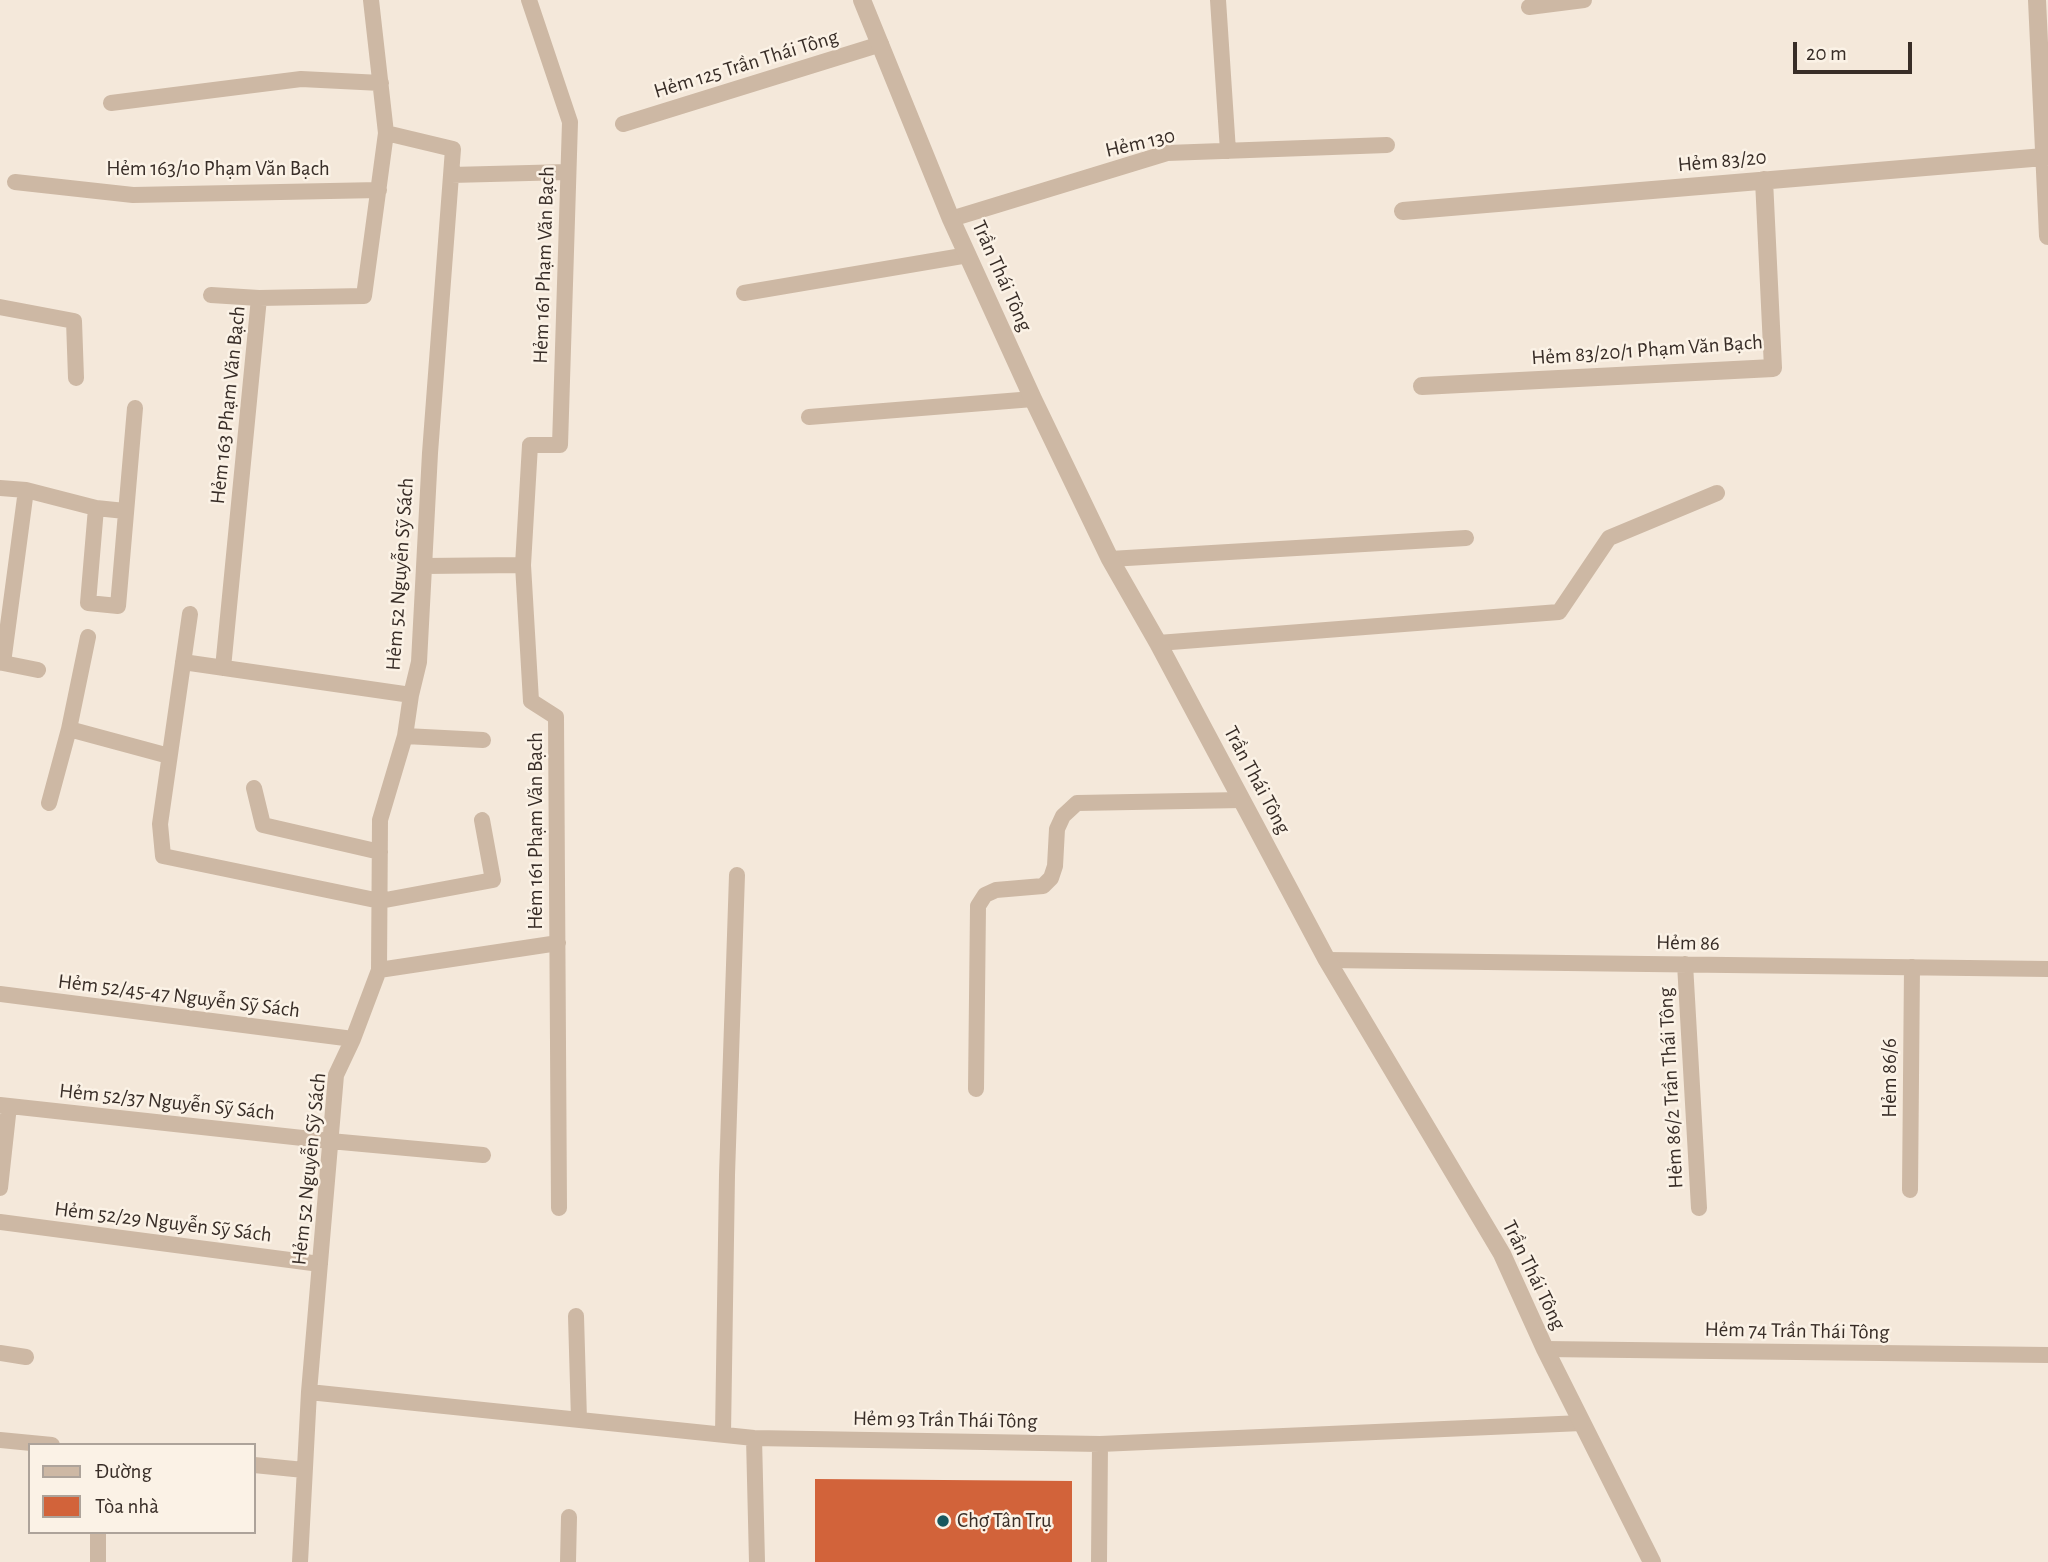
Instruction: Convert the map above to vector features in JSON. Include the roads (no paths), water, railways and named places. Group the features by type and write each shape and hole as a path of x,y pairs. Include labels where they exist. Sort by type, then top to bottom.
{"street":[{"name":"Trần Thái Tông","path":"862,0 951,219 1033,400 1110,559 1158,643 1327,960 1502,1254 1545,1349 1652,1562"},
{"path":"2037,0 2048,236"},
{"name":"Hẻm 83/20","path":"1403,211 2044,156"},
{"name":"Hẻm 83/20/1 Phạm Văn Bạch","path":"1422,386 1773,368 1764,180"}],"lane":[{"name":"Hẻm 163 Phạm Văn Bạch","path":"223,668 259,298 364,296 386,133 371,0"},
{"name":"Hẻm 161 Phạm Văn Bạch","path":"529,0 570,122 559,445 530,446 523,565 531,701 556,717 559,1208"},
{"path":"1218,0 1228,151"},
{"path":"1529,7 1584,0"},
{"name":"Hẻm 125 Trần Thái Tông","path":"623,124 881,44"},
{"path":"111,103 301,79 381,83"},
{"name":"Hẻm 52 Nguyễn Sỹ Sách","path":"300,1562 309,1392 336,1074 353,1039 379,970 380,820 405,736 419,662 430,453 453,149 386,133"},
{"name":"Hẻm 130","path":"951,219 1167,153 1387,145"},
{"path":"451,175 568,172"},
{"name":"Hẻm 163/10 Phạm Văn Bạch","path":"15,182 133,195 379,190"},
{"path":"744,293 968,256"},
{"path":"211,295 259,298"},
{"path":"0,307 74,321 76,378"},
{"path":"809,417 1033,400"},
{"path":"96,509 88,603 118,606 135,408"},
{"path":"0,488 26,490 96,509 125,511"},
{"path":"26,490 3,663 37,670"},
{"path":"1158,643 1559,612 1609,538 1717,493"},
{"path":"1110,559 1466,538"},
{"path":"425,566 523,565"},
{"path":"190,614 160,824 163,856 380,901 494,880 482,820"},
{"path":"49,803 69,729 88,636"},
{"path":"183,662 411,695"},
{"path":"69,729 169,756"},
{"path":"405,736 483,740"},
{"path":"254,788 263,825 380,852"},
{"path":"976,1089 978,906 985,895 996,890 1043,887 1051,878 1055,866 1057,829 1063,816 1077,803 1242,800"},
{"path":"723,1434 727,1175 737,875"},
{"path":"379,970 558,943"},
{"name":"Hẻm 86","path":"1327,960 2048,969"},
{"name":"Hẻm 86/2 Trần Thái Tông","path":"1685,964 1699,1208"},
{"name":"Hẻm 86/6","path":"1910,1190 1912,967"},
{"name":"Hẻm 52/45-47 Nguyễn Sỹ Sách","path":"0,994 353,1039"},
{"path":"0,1188 4,1106"},
{"name":"Hẻm 52/37 Nguyễn Sỹ Sách","path":"4,1106 483,1155"},
{"name":"Hẻm 52/29 Nguyễn Sỹ Sách","path":"0,1222 320,1264"},
{"path":"576,1316 579,1420"},
{"name":"Hẻm 74 Trần Thái Tông","path":"1545,1349 2048,1355"},
{"path":"0,1353 26,1357"},
{"name":"Hẻm 93 Trần Thái Tông","path":"309,1392 754,1438 1100,1444 1582,1423"},
{"path":"754,1438 757,1562"},
{"path":"0,1440 31,1443"},
{"path":"1099,1562 1100,1444"},
{"path":"256,1465 304,1470"},
{"path":"568,1562 569,1517"},
{"path":"98,1534 98,1562"}],"place":[{"name":"Chợ Tân Trụ","path":"943,1521"}]}
